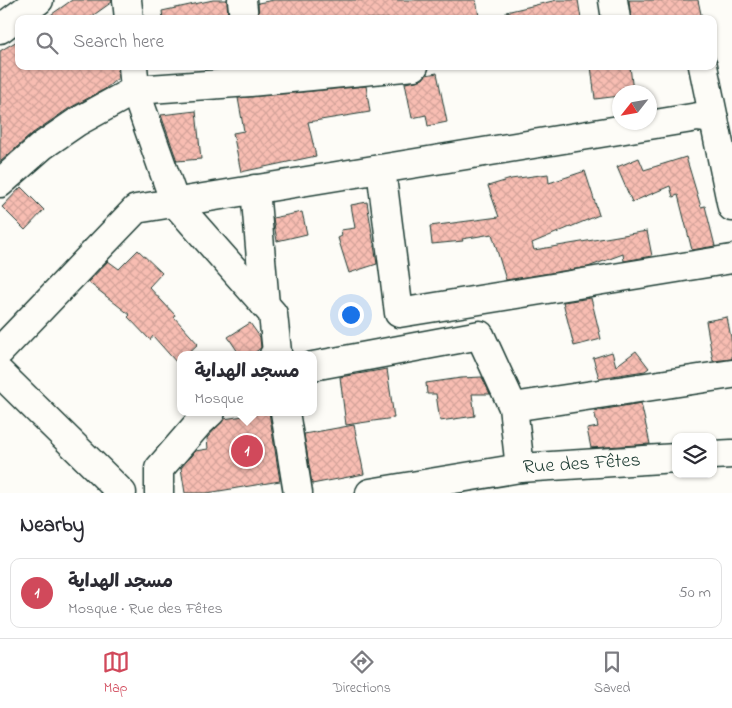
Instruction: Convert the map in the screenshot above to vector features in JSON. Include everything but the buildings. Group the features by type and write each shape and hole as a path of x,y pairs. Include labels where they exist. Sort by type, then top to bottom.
{"street":[{"path":"18,15 39,0"},
{"path":"127,0 129,15"},
{"path":"242,0 244,15"},
{"path":"613,0 615,15"},
{"path":"2,26 15,17"},
{"path":"0,183 49,141 134,78 332,70"},
{"path":"705,70 732,207"},
{"path":"134,78 175,203 273,314 276,351"},
{"path":"0,352 136,209 698,117 714,119"},
{"path":"380,169 399,313 732,259"},
{"path":"254,190 265,305"},
{"path":"317,365 480,335 513,407 520,468"},
{"path":"0,373 122,493"},
{"path":"513,407 732,374"},
{"path":"159,493 159,469 207,416"},
{"path":"286,416 298,493"},
{"path":"717,455 732,454"},
{"name":"Rue des Fêtes","path":"370,493 520,468 672,458"}],"place":[{"name":"مسجد الهداية","path":"247,451"}]}
